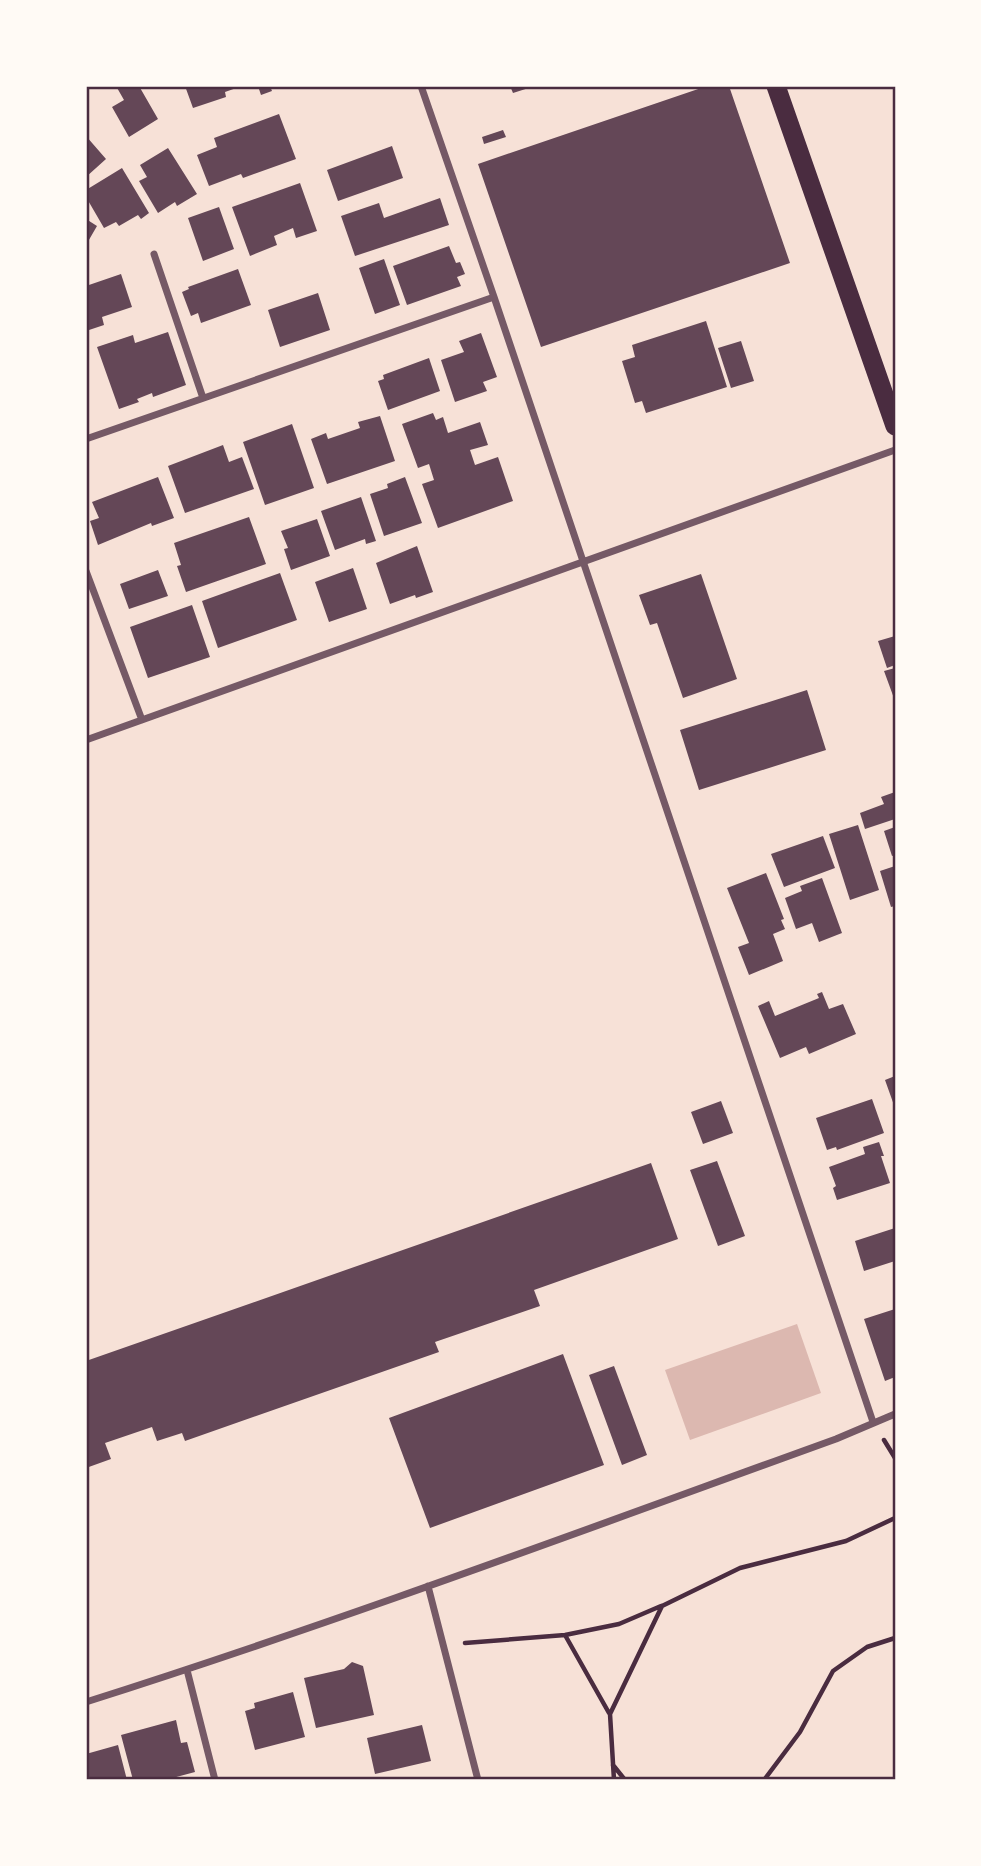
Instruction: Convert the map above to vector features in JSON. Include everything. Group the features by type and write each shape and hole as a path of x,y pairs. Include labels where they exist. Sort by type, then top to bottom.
{"highway":[{"path":"776,86 895,426"}],"street":[{"path":"421,86 495,297 873,1422"},
{"path":"154,254 203,398"},
{"path":"86,439 495,297"},
{"path":"86,740 895,450"},
{"path":"86,570 142,720"},
{"path":"86,1702 187,1670 428,1586 836,1439 895,1414"},
{"path":"428,1586 478,1780"},
{"path":"187,1670 215,1780"}],"path":[{"path":"883,1440 895,1458"},
{"path":"443,1644 565,1635 619,1624 740,1568 846,1541 895,1518"},
{"path":"610,1714 662,1606"},
{"path":"565,1635 610,1714 614,1780"},
{"path":"764,1780 800,1732 833,1671 867,1647 895,1638"},
{"path":"613,1765 625,1780"}],"shaded area":[{"path":"797,1324 821,1393 690,1440 665,1370"}],"building":[{"path":"116,86 139,86 158,119 129,137 112,107 124,100"},
{"path":"185,86 242,86 225,92 226,97 193,108"},
{"path":"258,86 270,86 272,91 261,95"},
{"path":"510,86 535,86 513,93"},
{"path":"707,86 729,86 790,263 541,347 478,164"},
{"path":"279,114 296,159 243,178 241,174 209,186 197,155 217,147 214,138"},
{"path":"503,130 506,137 484,144 482,137"},
{"path":"86,136 106,159 86,177"},
{"path":"392,146 403,178 338,201 327,170"},
{"path":"168,148 197,194 177,206 175,202 158,213 139,181 147,177 140,165"},
{"path":"122,168 149,213 141,219 138,215 119,226 116,222 104,228 86,197 86,190"},
{"path":"300,183 317,231 296,238 293,228 274,236 277,245 250,256 232,207"},
{"path":"440,198 449,225 355,256 341,216 379,203 384,218"},
{"path":"219,207 234,249 203,261 188,218"},
{"path":"86,219 97,226 86,245"},
{"path":"449,246 456,263 460,262 465,274 457,277 461,286 407,305 393,266"},
{"path":"384,259 400,305 375,314 359,268"},
{"path":"238,269 251,305 201,323 198,313 191,316 182,292 189,289 188,287"},
{"path":"121,274 132,307 102,317 104,325 86,331 86,286"},
{"path":"318,293 330,330 280,347 268,310"},
{"path":"706,321 727,387 646,413 642,401 635,403 622,361 635,357 632,345"},
{"path":"168,332 186,385 153,397 152,393 137,399 139,402 119,409 97,347 133,335 135,343"},
{"path":"481,333 497,377 483,382 487,391 455,402 441,360 464,352 459,341"},
{"path":"741,341 754,381 731,388 718,348"},
{"path":"429,358 440,391 388,410 378,381 384,379 383,375"},
{"path":"433,413 436,420 443,417 448,433 480,422 488,445 470,450 475,465 498,457 513,501 438,528 422,484 434,480 429,464 418,468 402,424"},
{"path":"380,416 395,461 327,484 311,439 326,433 328,439 360,428 358,422"},
{"path":"292,424 314,488 265,505 243,442"},
{"path":"223,445 229,462 242,457 254,489 185,513 168,466"},
{"path":"158,477 174,518 152,526 151,523 98,545 90,521 99,518 92,502"},
{"path":"405,477 422,523 384,536 370,494 388,488 387,484"},
{"path":"361,497 376,541 366,544 365,539 335,550 321,511"},
{"path":"249,517 266,564 186,592 177,566 181,565 174,543"},
{"path":"317,519 330,556 291,570 284,549 288,548 281,531"},
{"path":"417,546 433,592 390,604 376,563"},
{"path":"353,568 367,609 329,622 315,582"},
{"path":"158,570 168,596 129,609 120,584"},
{"path":"280,573 297,620 218,648 202,601"},
{"path":"701,574 737,679 683,698 657,623 650,625 639,595"},
{"path":"192,605 210,657 148,678 130,627"},
{"path":"895,636 895,665 887,668 878,641"},
{"path":"895,668 895,701 884,671"},
{"path":"807,690 826,750 699,790 680,730"},
{"path":"895,792 895,819 865,829 860,813 884,804 881,797"},
{"path":"858,825 879,890 850,900 829,834"},
{"path":"895,827 895,855 892,856 884,831"},
{"path":"823,836 835,868 784,887 771,854"},
{"path":"895,866 895,906 891,907 880,871"},
{"path":"766,873 784,919 781,920 785,929 773,934 783,961 749,975 738,947 749,943 727,888"},
{"path":"822,878 842,933 819,942 812,923 796,929 785,898 802,891 800,886"},
{"path":"822,992 829,1009 843,1004 856,1034 809,1054 806,1047 780,1058 758,1006 769,1001 775,1016 819,998 817,994"},
{"path":"895,1076 895,1108 885,1080"},
{"path":"872,1099 884,1133 837,1150 836,1147 827,1150 816,1118"},
{"path":"721,1101 733,1133 703,1144 691,1112"},
{"path":"879,1142 890,1183 837,1200 833,1188 836,1186 829,1167 865,1154 863,1147"},
{"path":"717,1161 745,1236 718,1246 690,1170"},
{"path":"651,1163 678,1239 534,1290 540,1306 435,1342 439,1352 185,1441 182,1433 157,1441 152,1427 105,1443 111,1459 86,1468 86,1361"},
{"path":"895,1228 895,1261 864,1271 855,1241"},
{"path":"895,1309 895,1377 885,1381 864,1319"},
{"path":"563,1354 604,1465 430,1528 389,1418"},
{"path":"614,1366 647,1455 622,1465 589,1375"},
{"path":"352,1662 363,1666 374,1715 316,1728 304,1678 344,1669"},
{"path":"293,1692 305,1737 255,1750 245,1711 255,1708 254,1703"},
{"path":"176,1720 181,1743 187,1742 195,1772 165,1780 133,1780 121,1735"},
{"path":"422,1725 431,1761 375,1774 367,1738"},
{"path":"118,1745 127,1780 86,1780 86,1754"}]}
